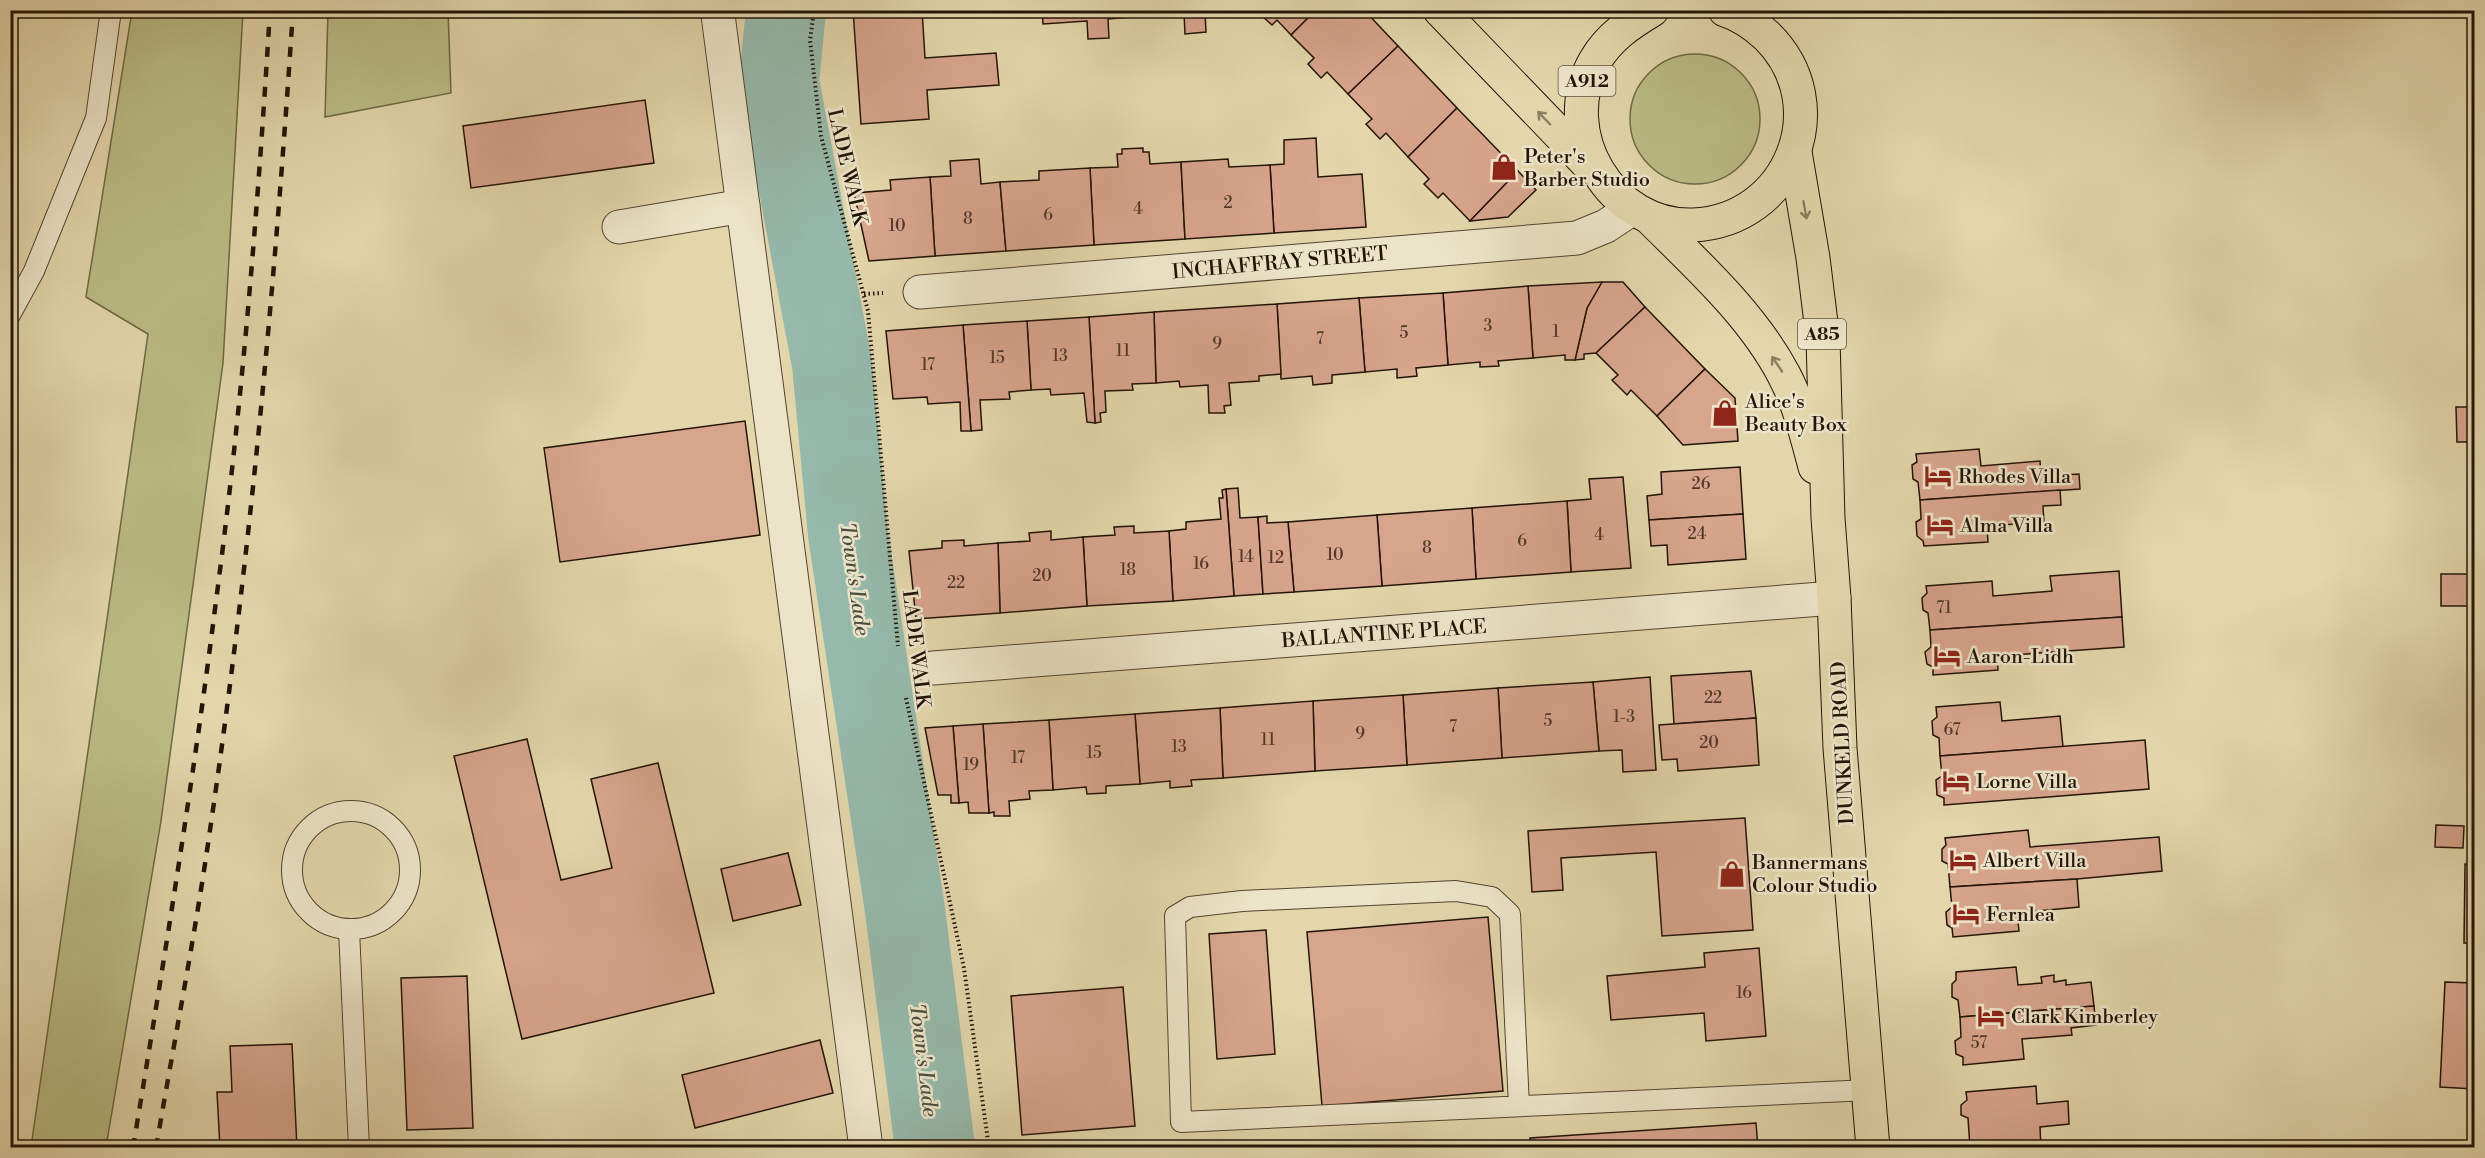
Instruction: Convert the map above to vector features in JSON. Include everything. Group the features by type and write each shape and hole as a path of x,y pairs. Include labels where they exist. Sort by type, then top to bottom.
{"main road":[{"path":"1440,10 1599,175"},
{"path":"1725,10 1746,20 1778,47"},
{"path":"1641,213 1691,225 1713,223 1750,208 1775,187 1786,171 1795,152 1800,132 1801,111 1797,84 1778,47 1769,10"},
{"name":"A912","path":"1638,12 1604,47 1594,63 1583,93 1581,113 1582,133 1588,155 1599,175 1619,198 1641,213"},
{"name":"DUNKELD ROAD","path":"1795,152 1813,258 1823,339 1828,518 1834,598 1840,748 1874,1148"},
{"name":"DUNKELD ROAD","path":"1641,213 1719,288 1754,330 1784,375 1806,432 1828,518"}],"street":[{"path":"718,15 866,1148"},
{"path":"619,227 743,206"},
{"name":"INCHAFFRAY STREET","path":"920,292 1577,238 1641,213"},
{"name":"BALLANTINE PLACE","path":"933,668 1834,598"}],"lane":[{"path":"10,315 34,271 96,118 111,10"},
{"path":"344,811 362,812 390,825 403,840 410,860 411,873 407,893 398,908 382,922 349,930 328,925 310,914 300,901 292,881 291,869 296,849 307,830 324,817 344,811"},
{"path":"1519,1106 1510,914 1492,897 1456,891 1242,901 1190,907 1175,916 1181,1122 1869,1090"},
{"path":"349,930 358,1148"}],"path":[{"name":"LADE WALK","path":"814,10 810,40 821,136 868,311 899,650"},
{"name":"LADE WALK","path":"906,696 964,968 989,1148"}],"green space":[{"path":"132,11 243,11 223,363 161,821 106,1147 31,1147 148,334 86,297"},
{"path":"328,11 448,11 451,93 325,117"},
{"path":"1695,54 1720,59 1741,73 1755,94 1760,119 1755,144 1741,165 1720,179 1695,184 1670,179 1649,165 1635,144 1630,119 1635,94 1649,73 1670,59"}],"building":[{"path":"853,10 922,10 925,58 996,53 999,85 927,90 929,119 861,124"},
{"path":"1042,10 1145,10 1146,16 1108,19 1109,38 1088,39 1087,21 1043,24"},
{"path":"1145,10 1218,10 1205,12 1206,32 1185,34 1184,13 1146,16"},
{"path":"1267,10 1316,10 1291,35 1277,20 1272,25 1262,16"},
{"path":"1316,10 1364,10 1398,46 1348,94 1327,72 1321,78 1308,64 1314,58 1291,35"},
{"path":"1398,46 1457,108 1408,157 1386,133 1380,139 1366,124 1372,119 1348,94"},
{"path":"645,100 654,163 471,188 463,126"},
{"path":"1457,108 1518,171 1470,221 1443,193 1438,198 1424,184 1429,179 1408,157"},
{"path":"1316,138 1318,177 1362,174 1366,227 1274,233 1270,165 1284,164 1284,140"},
{"path":"1143,148 1143,152 1149,152 1150,164 1181,162 1185,239 1094,245 1090,168 1118,167 1117,154 1122,154 1122,149"},
{"path":"979,159 981,184 1000,182 1006,251 935,256 930,177 951,176 950,161"},
{"path":"1228,159 1229,167 1270,165 1274,233 1185,239 1181,162"},
{"path":"1090,168 1094,245 1006,251 1000,182 1039,180 1039,171"},
{"path":"1518,171 1536,190 1508,217 1470,221"},
{"path":"930,177 935,256 869,261 854,193 891,190 890,180"},
{"path":"1602,282 1623,282 1645,307 1596,353 1584,354 1584,359 1575,360 1587,308"},
{"path":"1602,282 1587,308 1575,360 1565,360 1565,355 1533,358 1528,286"},
{"path":"1528,286 1533,358 1498,361 1499,366 1480,367 1480,362 1448,365 1443,293"},
{"path":"1443,293 1448,365 1416,368 1417,376 1397,378 1397,369 1365,372 1359,298"},
{"path":"1359,298 1365,372 1332,375 1332,383 1313,385 1312,376 1281,379 1277,304"},
{"path":"1277,304 1281,374 1259,376 1259,381 1229,383 1231,405 1224,406 1225,413 1209,413 1208,385 1180,387 1179,381 1156,383 1154,312"},
{"path":"1645,307 1705,369 1657,416 1631,390 1627,395 1612,380 1618,375 1596,353"},
{"path":"1154,312 1156,383 1132,384 1133,390 1105,391 1106,412 1100,413 1101,422 1095,423 1089,317"},
{"path":"1089,317 1095,423 1087,422 1084,393 1051,395 1050,389 1031,390 1027,321"},
{"path":"1027,321 1031,390 1009,392 1010,399 980,400 982,430 971,431 963,325"},
{"path":"963,325 971,431 961,431 960,402 928,404 927,397 893,399 886,331"},
{"path":"1705,369 1735,398 1738,441 1683,445 1657,416"},
{"path":"2456,407 2474,407 2474,442 2457,442"},
{"path":"745,421 760,535 560,562 544,448"},
{"path":"1979,449 1981,466 2040,461 2041,476 2079,474 2080,489 1920,500 1918,482 1913,479 1912,465 1917,462 1916,454"},
{"path":"1740,467 1743,514 1649,520 1647,496 1662,494 1661,472"},
{"path":"1623,477 1631,568 1571,572 1567,501 1591,499 1589,479"},
{"path":"1238,488 1240,518 1258,517 1263,594 1234,596 1226,489"},
{"path":"1226,489 1234,596 1173,601 1169,531 1186,529 1186,522 1221,519 1219,498 1223,498 1222,490"},
{"path":"2060,490 2061,505 2043,506 2044,522 1987,526 1988,542 1924,546 1923,541 1917,536 1916,522 1921,519 1920,500"},
{"path":"1567,501 1571,572 1476,579 1472,508"},
{"path":"1472,508 1476,579 1382,586 1377,515"},
{"path":"1743,514 1746,559 1668,565 1667,545 1651,546 1649,520"},
{"path":"1377,515 1382,586 1294,592 1288,522"},
{"path":"1267,516 1267,523 1288,522 1294,592 1263,594 1258,517"},
{"path":"1134,526 1134,533 1169,531 1173,601 1087,606 1083,537 1115,535 1114,527"},
{"path":"1051,531 1051,540 1083,537 1087,606 1000,613 998,543 1030,541 1029,533"},
{"path":"964,540 964,546 998,543 1000,613 916,619 909,551 942,548 942,541"},
{"path":"2473,549 2474,606 2441,606 2441,574 2473,574"},
{"path":"2119,571 2122,617 1930,630 1928,613 1923,610 1922,598 1927,593 1926,586 1992,581 1993,596 2052,591 2050,576"},
{"path":"2122,617 2124,647 1997,656 1998,670 1933,675 1933,667 1927,664 1925,652 1931,647 1930,630"},
{"path":"1751,671 1756,718 1674,724 1671,676"},
{"path":"1650,677 1656,770 1623,772 1622,750 1599,751 1593,682"},
{"path":"1593,682 1599,751 1502,758 1498,688"},
{"path":"1498,688 1502,758 1407,765 1403,695"},
{"path":"1403,695 1407,765 1315,771 1313,701"},
{"path":"1313,701 1315,771 1223,778 1220,708"},
{"path":"2000,702 2002,721 2060,716 2063,747 1940,756 1939,738 1933,735 1932,721 1937,717 1936,707"},
{"path":"1220,708 1223,778 1191,780 1192,786 1170,788 1170,781 1140,784 1135,714"},
{"path":"1135,714 1140,784 1106,786 1106,793 1087,794 1086,787 1053,790 1049,720"},
{"path":"1756,718 1759,765 1678,771 1677,759 1662,760 1659,725"},
{"path":"1049,720 1053,790 1029,791 1030,799 1009,801 1010,816 994,816 994,812 989,813 983,724"},
{"path":"983,724 989,813 969,813 968,802 959,803 953,726"},
{"path":"953,726 959,803 951,803 951,795 938,795 925,728"},
{"path":"527,739 561,880 612,868 591,779 658,763 714,993 522,1039 454,756"},
{"path":"2145,740 2149,789 1944,805 1944,798 1937,795 1936,780 1942,776 1940,756"},
{"path":"1745,818 1753,930 1662,936 1656,852 1561,858 1563,890 1532,892 1528,831"},
{"path":"2436,825 2464,826 2463,848 2435,847"},
{"path":"2028,830 2030,847 2159,837 2162,871 1950,887 1948,864 1942,861 1942,849 1946,845 1945,838"},
{"path":"788,853 801,905 733,921 721,869"},
{"path":"2465,864 2474,864 2474,943 2464,943"},
{"path":"2077,879 2079,907 2017,913 2019,931 1953,937 1952,928 1947,925 1946,912 1952,907 1950,887"},
{"path":"1488,917 1503,1091 1322,1106 1307,932"},
{"path":"1266,930 1275,1054 1217,1059 1209,934"},
{"path":"1759,948 1766,1036 1706,1041 1704,1013 1611,1020 1607,976 1705,967 1704,953"},
{"path":"2016,967 2018,985 2042,983 2041,977 2054,975 2054,982 2066,980 2066,985 2091,982 2094,1006 1960,1017 1958,1000 1952,997 1952,984 1956,980 1956,972"},
{"path":"467,976 473,1128 407,1130 401,978"},
{"path":"2445,982 2474,983 2474,1089 2440,1087"},
{"path":"1123,987 1135,1126 1022,1135 1011,996"},
{"path":"2094,1006 2096,1025 2071,1028 2072,1035 2022,1039 2024,1059 1963,1065 1963,1057 1956,1054 1955,1041 1961,1037 1960,1017"},
{"path":"820,1040 833,1093 695,1128 682,1075"},
{"path":"292,1044 297,1148 220,1148 217,1092 232,1092 230,1046"},
{"path":"2036,1086 2037,1104 2068,1101 2069,1124 2040,1127 2041,1148 1970,1148 1968,1118 1961,1115 1961,1105 1967,1100 1966,1092"},
{"path":"1756,1123 1758,1148 1530,1148 1530,1138"}],"waterway":[{"name":"Town's Lade","path":"786,10 779,82 832,364 848,534 905,910 935,1148"}],"railway":[{"path":"133,1148 188,807 234,454 248,306 270,10"},
{"path":"156,1148 204,870 237,626 260,421 293,10"}],"place":[{"name":"Peter's Barber Studio","path":"1504,167"},
{"name":"Alice's Beauty Box","path":"1725,413"},
{"name":"Rhodes Villa","path":"1938,476"},
{"name":"Alma Villa","path":"1940,525"},
{"name":"Aaron-Lidh","path":"1947,656"},
{"name":"Lorne Villa","path":"1956,781"},
{"name":"Albert Villa","path":"1963,860"},
{"name":"Bannermans Colour Studio","path":"1732,874"},
{"name":"Fernlea","path":"1966,914"},
{"name":"Clark Kimberley","path":"1991,1016"}]}
